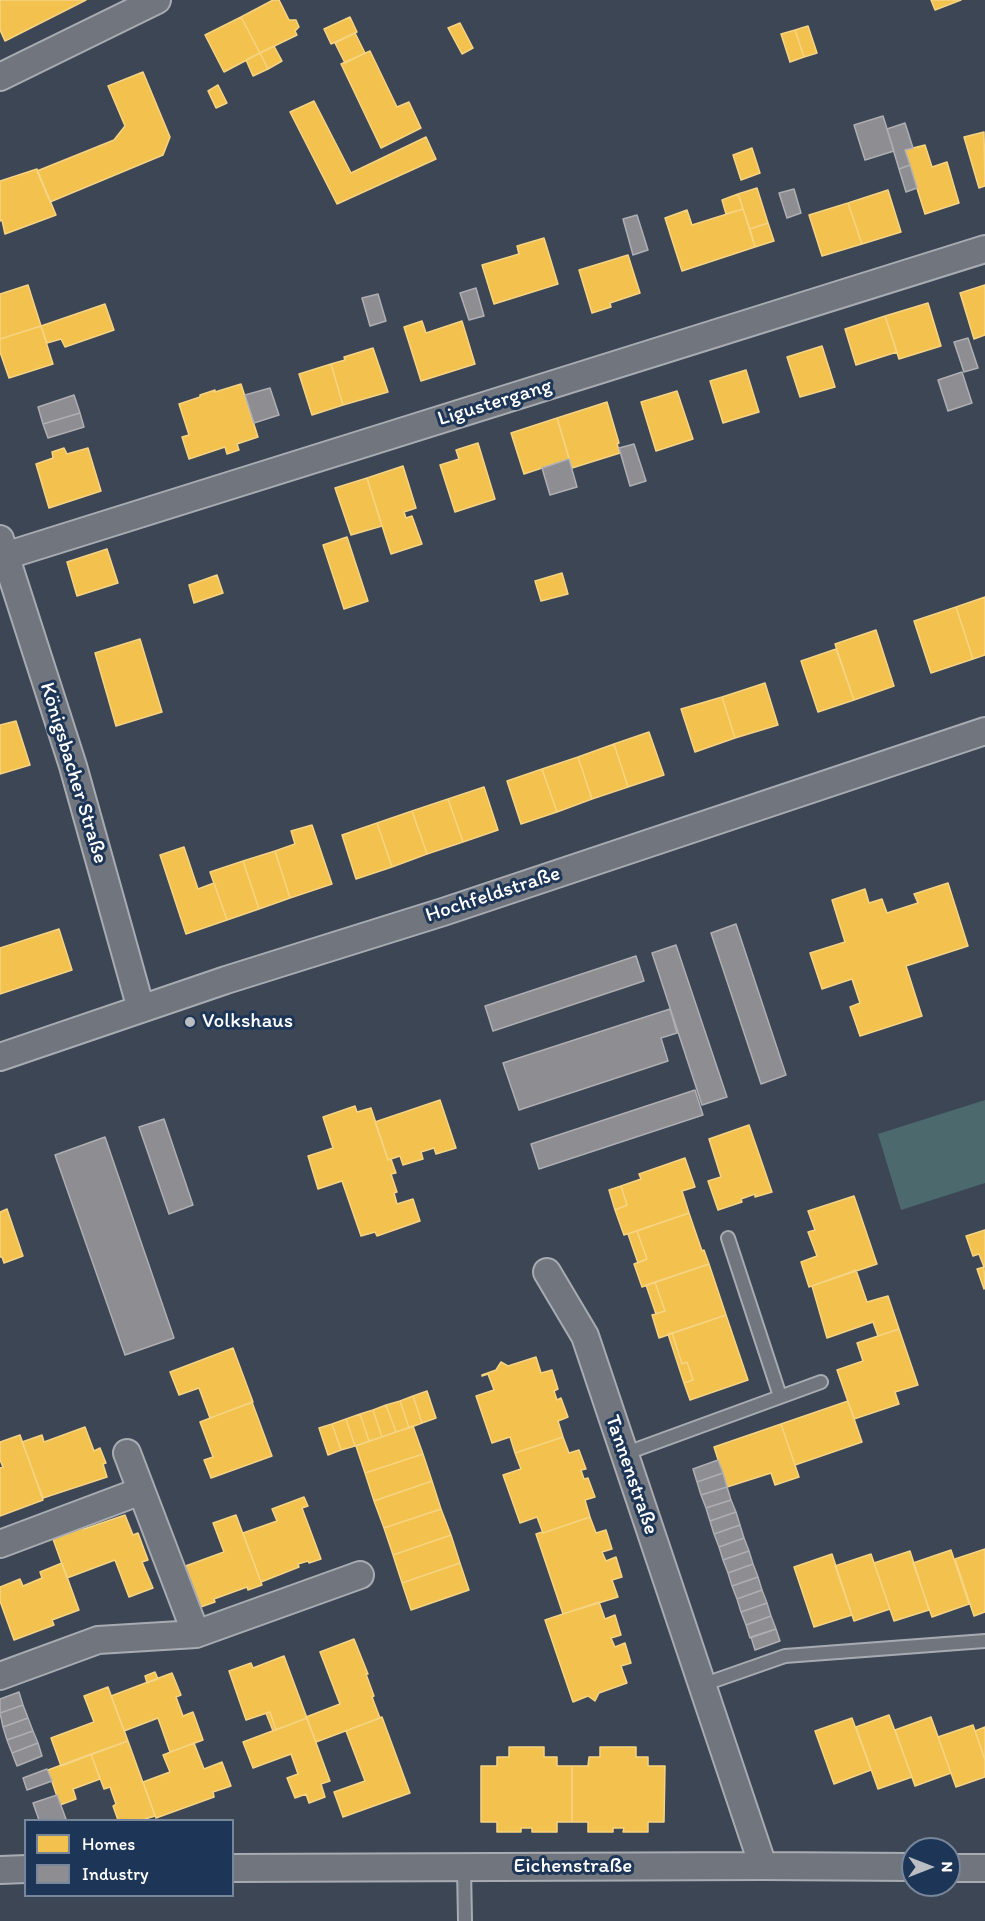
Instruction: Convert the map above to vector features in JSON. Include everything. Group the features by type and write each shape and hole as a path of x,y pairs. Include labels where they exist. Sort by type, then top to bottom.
{"street":[{"path":"0,76 157,0"},
{"name":"Ligustergang","path":"3,548 985,249"},
{"name":"Königsbacher Straße","path":"3,548 74,766 141,1009"},
{"name":"Hochfeldstraße","path":"0,1058 141,1009 443,912 985,731"},
{"name":"Tannenstraße","path":"546,1272 585,1335 764,1866"},
{"path":"127,1453 196,1634"},
{"path":"0,1544 141,1491"},
{"path":"0,1676 98,1640 196,1634 360,1575"},
{"name":"Eichenstraße","path":"234,1868 901,1867"},
{"path":"961,1868 985,1868"}],"lane":[{"path":"728,1239 780,1396"},
{"path":"624,1454 821,1382"},
{"path":"702,1685 785,1656 985,1641"},
{"path":"464,1867 465,1921"}],"green space":[{"path":"985,1100 985,1183 901,1210 878,1134"}],"building: Homes":[{"path":"0,0 86,0 5,41 0,30"},
{"path":"273,0 279,0 289,20 296,20 299,27 295,31 297,35 260,53 241,17"},
{"path":"931,0 961,0 935,10"},
{"path":"241,17 260,53 224,72 205,35"},
{"path":"350,17 357,32 331,44 324,29"},
{"path":"460,23 473,48 462,54 448,28"},
{"path":"808,26 817,53 804,57 795,30"},
{"path":"795,30 804,57 790,62 781,34"},
{"path":"355,33 365,53 345,63 335,43"},
{"path":"274,46 282,61 268,69 260,53"},
{"path":"370,51 397,107 409,102 421,128 381,148 341,64"},
{"path":"260,53 268,69 253,76 246,60"},
{"path":"143,72 170,137 163,155 50,202 37,171 114,140 125,126 108,86"},
{"path":"218,85 227,103 216,108 208,91"},
{"path":"314,101 351,173 426,137 436,159 337,204 290,112"},
{"path":"984,132 985,186 979,188 964,137"},
{"path":"925,145 932,167 947,162 959,203 925,214 905,150"},
{"path":"752,148 760,173 741,180 733,155"},
{"path":"37,169 56,215 5,234 2,220 0,221 0,181"},
{"path":"757,188 768,223 750,229 738,194"},
{"path":"888,190 901,232 862,244 848,203"},
{"path":"738,194 743,209 726,214 722,200"},
{"path":"848,203 862,244 822,256 809,215"},
{"path":"743,209 755,247 682,271 665,218 687,210 692,225"},
{"path":"768,223 774,241 755,247 750,229"},
{"path":"544,238 558,284 494,304 482,265 519,254 517,246"},
{"path":"628,255 640,293 610,303 611,307 592,313 579,270"},
{"path":"28,285 41,326 0,339 0,294"},
{"path":"985,285 985,335 974,339 960,293"},
{"path":"928,303 941,346 899,359 885,316"},
{"path":"105,304 114,330 65,347 61,339 47,343 41,326"},
{"path":"885,316 897,352 856,365 845,329"},
{"path":"422,321 426,333 462,321 475,364 421,381 404,327"},
{"path":"41,326 53,364 9,378 0,352 0,339"},
{"path":"822,346 835,387 800,397 787,357"},
{"path":"373,348 388,392 343,405 331,364 345,360 344,357"},
{"path":"331,364 343,405 312,415 299,374"},
{"path":"746,370 759,412 723,423 710,381"},
{"path":"241,384 258,437 237,444 239,450 227,454 225,447 189,459 182,437 189,435 179,404 215,390 215,392"},
{"path":"677,391 693,439 656,451 641,402"},
{"path":"607,402 620,453 572,468 557,418"},
{"path":"557,418 569,459 524,474 511,433"},
{"path":"478,443 495,499 455,512 440,465 459,459 456,450"},
{"path":"64,448 67,454 88,448 101,491 49,508 36,464 53,458 52,452"},
{"path":"403,466 416,508 404,512 406,518 412,516 422,544 391,554 367,478"},
{"path":"367,478 382,526 351,535 335,488"},
{"path":"347,537 368,601 344,609 323,545"},
{"path":"107,549 118,583 77,596 67,562"},
{"path":"562,573 568,594 541,601 535,581"},
{"path":"217,575 223,593 194,603 189,585"},
{"path":"985,597 985,655 973,659 956,607"},
{"path":"956,607 973,659 931,673 914,621"},
{"path":"876,630 894,686 854,700 835,644"},
{"path":"140,639 162,712 116,726 95,653"},
{"path":"836,649 854,700 818,712 801,661"},
{"path":"765,683 778,725 735,738 722,697"},
{"path":"722,697 735,738 695,752 681,709"},
{"path":"16,721 30,765 0,774 0,725"},
{"path":"649,732 664,775 628,787 614,744"},
{"path":"614,744 628,787 592,799 578,757"},
{"path":"578,757 592,799 557,812 542,769"},
{"path":"542,769 557,812 521,824 507,781"},
{"path":"484,787 498,830 463,842 448,799"},
{"path":"448,799 463,842 427,854 412,811"},
{"path":"412,811 427,854 392,867 377,823"},
{"path":"377,823 392,867 356,879 342,835"},
{"path":"312,825 332,884 290,898 275,851 295,844 291,831"},
{"path":"184,847 198,889 214,883 227,920 186,934 160,855"},
{"path":"275,851 290,898 259,909 243,861"},
{"path":"243,861 259,909 227,920 210,872"},
{"path":"948,883 968,946 906,966 922,1016 860,1036 850,1007 860,1003 852,979 822,989 810,953 845,942 832,900 865,889 869,903 882,899 887,913 918,903 914,894"},
{"path":"59,929 72,970 0,994 0,948"},
{"path":"440,1100 456,1148 436,1154 434,1148 421,1152 423,1159 403,1165 400,1156 388,1160 375,1122"},
{"path":"355,1106 357,1112 371,1108 388,1160 391,1159 396,1173 391,1174 397,1192 394,1193 397,1204 413,1199 420,1221 377,1236 375,1232 361,1236 342,1181 318,1189 308,1156 333,1148 323,1117"},
{"path":"749,1125 772,1192 755,1197 755,1194 741,1199 742,1202 718,1210 708,1181 721,1177 709,1139"},
{"path":"685,1158 695,1187 682,1191 689,1213 624,1235 615,1210 627,1205 621,1186 641,1179 639,1174"},
{"path":"621,1186 627,1205 615,1210 609,1190"},
{"path":"854,1196 877,1264 809,1287 801,1262 817,1256 808,1232 815,1230 808,1211"},
{"path":"7,1209 23,1256 4,1263 0,1257 0,1212"},
{"path":"689,1213 709,1264 642,1287 634,1264 647,1259 637,1231"},
{"path":"985,1230 984,1267 979,1254 973,1256 966,1236"},
{"path":"637,1231 647,1259 638,1263 628,1234"},
{"path":"709,1264 726,1315 659,1338 652,1315 665,1311 655,1282"},
{"path":"984,1267 985,1288 984,1289 977,1269"},
{"path":"856,1270 867,1302 888,1296 899,1329 878,1336 873,1322 827,1338 812,1286"},
{"path":"655,1282 665,1311 656,1314 646,1285"},
{"path":"726,1315 748,1380 690,1400 684,1383 693,1380 687,1362 682,1364 672,1333"},
{"path":"899,1329 918,1385 895,1392 899,1404 854,1419 837,1370 863,1361 857,1343"},
{"path":"672,1333 682,1364 687,1362 693,1380 684,1383 668,1334"},
{"path":"233,1348 253,1402 210,1418 199,1388 179,1395 170,1372"},
{"path":"536,1357 541,1373 552,1370 558,1389 554,1391 557,1400 561,1398 568,1417 558,1421 563,1437 515,1453 510,1437 492,1443 476,1396 494,1390 488,1374 482,1375 496,1370 501,1362 508,1366"},
{"path":"427,1391 436,1418 422,1423 413,1396"},
{"path":"413,1396 422,1423 409,1428 400,1401"},
{"path":"400,1401 409,1428 396,1432 386,1405"},
{"path":"848,1401 862,1442 795,1465 781,1424"},
{"path":"252,1402 272,1456 211,1478 204,1460 213,1457 200,1422"},
{"path":"386,1405 396,1432 382,1437 373,1410"},
{"path":"373,1410 382,1437 369,1441 360,1414"},
{"path":"360,1414 369,1441 355,1446 346,1419"},
{"path":"346,1419 355,1446 341,1450 332,1424"},
{"path":"332,1424 341,1450 328,1455 319,1428"},
{"path":"781,1424 799,1477 775,1485 771,1473 727,1487 714,1447"},
{"path":"413,1426 423,1454 365,1473 356,1446"},
{"path":"85,1427 94,1451 100,1448 106,1463 103,1464 107,1477 43,1498 22,1442 42,1435 44,1442"},
{"path":"20,1435 43,1500 0,1516 0,1468 3,1467 0,1460 0,1442"},
{"path":"563,1437 569,1453 579,1450 586,1469 581,1470 584,1479 588,1478 595,1497 585,1500 590,1517 543,1533 537,1517 520,1523 503,1475 521,1469 515,1453"},
{"path":"423,1454 432,1481 374,1501 365,1473"},
{"path":"432,1481 441,1509 384,1528 374,1501"},
{"path":"304,1497 308,1506 302,1508 321,1559 298,1564 299,1567 261,1582 243,1533 277,1521 272,1509"},
{"path":"441,1509 451,1535 393,1555 384,1528"},
{"path":"125,1515 133,1535 138,1533 148,1560 142,1562 153,1588 129,1597 115,1560 67,1578 53,1539 68,1534 67,1532 84,1529"},
{"path":"236,1515 262,1585 248,1590 247,1587 214,1599 215,1602 195,1609 180,1568 224,1552 213,1523"},
{"path":"590,1517 596,1533 606,1530 612,1549 602,1552 606,1561 616,1557 622,1577 612,1580 618,1597 563,1614 536,1534"},
{"path":"451,1535 460,1563 402,1583 393,1555"},
{"path":"985,1549 985,1612 974,1616 955,1559"},
{"path":"951,1550 969,1604 932,1617 913,1563"},
{"path":"910,1551 929,1610 894,1621 874,1563"},
{"path":"832,1554 852,1615 814,1627 794,1567"},
{"path":"871,1554 890,1609 854,1621 835,1566"},
{"path":"62,1563 79,1610 52,1620 54,1625 14,1640 0,1601 0,1587 20,1579 23,1586 42,1578 40,1572"},
{"path":"460,1563 469,1590 411,1610 402,1583"},
{"path":"599,1602 605,1619 615,1615 621,1635 611,1638 615,1647 625,1643 631,1663 621,1666 627,1683 599,1693 595,1701 588,1696 573,1702 545,1620"},
{"path":"354,1639 368,1674 366,1674 374,1696 372,1697 380,1718 316,1742 306,1717 340,1704 320,1652"},
{"path":"284,1656 307,1718 276,1730 270,1712 246,1720 229,1671 251,1663 253,1668"},
{"path":"155,1672 158,1679 147,1683 145,1676"},
{"path":"172,1673 181,1695 176,1697 183,1716 193,1712 203,1740 170,1752 158,1718 124,1731 111,1696"},
{"path":"108,1687 128,1741 61,1766 51,1738 94,1722 84,1696"},
{"path":"270,1712 276,1730 273,1731 266,1713"},
{"path":"889,1715 912,1777 878,1789 856,1727"},
{"path":"382,1717 410,1793 343,1817 334,1792 365,1781 346,1731"},
{"path":"931,1717 951,1773 915,1786 895,1730"},
{"path":"307,1718 330,1781 321,1784 325,1797 309,1803 306,1794 295,1798 287,1778 298,1774 291,1754 253,1768 243,1742"},
{"path":"852,1718 871,1770 834,1784 815,1731"},
{"path":"973,1725 985,1760 985,1777 956,1787 938,1737"},
{"path":"985,1727 985,1760 975,1731"},
{"path":"128,1741 155,1816 145,1819 118,1819 113,1806 116,1804 110,1787 104,1789 91,1754"},
{"path":"194,1743 204,1769 222,1762 231,1786 213,1792 214,1797 156,1818 143,1782 170,1772 163,1755"},
{"path":"509,1747 544,1747 544,1757 557,1757 557,1766 572,1766 572,1822 557,1822 557,1832 532,1832 532,1828 521,1828 521,1832 497,1832 497,1822 481,1822 481,1766 497,1766 497,1757 509,1757"},
{"path":"600,1747 636,1747 636,1757 648,1757 648,1766 665,1766 664,1822 648,1822 648,1832 623,1832 624,1828 613,1828 613,1832 588,1832 588,1822 572,1822 572,1766 588,1766 589,1757 600,1757"},
{"path":"91,1754 100,1779 73,1789 76,1799 60,1805 48,1770"}],"building: Industry":[{"path":"883,116 894,151 865,160 854,125"},
{"path":"905,123 913,148 905,150 910,165 899,169 887,129"},
{"path":"910,165 917,188 906,192 899,169"},
{"path":"794,189 801,213 787,218 779,193"},
{"path":"637,215 648,250 633,255 623,219"},
{"path":"476,288 484,316 469,320 460,293"},
{"path":"378,294 386,321 370,326 362,298"},
{"path":"968,338 978,368 964,372 954,342"},
{"path":"962,372 972,403 948,411 938,380"},
{"path":"270,388 279,415 254,423 245,395"},
{"path":"74,395 80,413 43,424 38,407"},
{"path":"80,413 84,427 48,438 43,424"},
{"path":"634,444 646,481 630,486 619,448"},
{"path":"569,459 577,487 550,495 542,468"},
{"path":"736,924 786,1075 761,1084 711,933"},
{"path":"676,945 727,1097 702,1105 652,953"},
{"path":"636,956 644,981 493,1031 485,1006"},
{"path":"670,1009 677,1033 661,1038 668,1061 519,1110 503,1063"},
{"path":"695,1090 703,1115 539,1169 531,1144"},
{"path":"164,1119 193,1205 169,1214 139,1127"},
{"path":"105,1137 174,1338 125,1355 55,1155"},
{"path":"718,1460 723,1473 697,1482 693,1469"},
{"path":"723,1473 727,1487 701,1495 697,1482"},
{"path":"727,1487 731,1500 706,1508 701,1495"},
{"path":"731,1500 736,1512 710,1521 706,1508"},
{"path":"736,1512 740,1525 714,1534 710,1521"},
{"path":"740,1525 744,1538 719,1547 714,1534"},
{"path":"744,1538 749,1551 723,1560 719,1547"},
{"path":"749,1551 753,1564 728,1573 723,1560"},
{"path":"753,1564 758,1577 732,1586 728,1573"},
{"path":"758,1577 762,1590 737,1599 732,1586"},
{"path":"762,1590 767,1603 741,1612 737,1599"},
{"path":"767,1603 771,1616 746,1625 741,1612"},
{"path":"771,1616 776,1629 750,1638 746,1625"},
{"path":"776,1629 780,1641 755,1650 751,1637"},
{"path":"19,1692 23,1705 0,1713 0,1699"},
{"path":"23,1705 28,1718 3,1727 0,1713"},
{"path":"28,1718 33,1731 7,1740 3,1727"},
{"path":"33,1731 38,1743 12,1753 7,1740"},
{"path":"38,1743 42,1756 17,1766 12,1753"},
{"path":"47,1769 52,1781 27,1790 23,1778"},
{"path":"57,1795 66,1819 39,1819 33,1803"}],"place":[{"name":"Volkshaus","path":"190,1022"}]}
